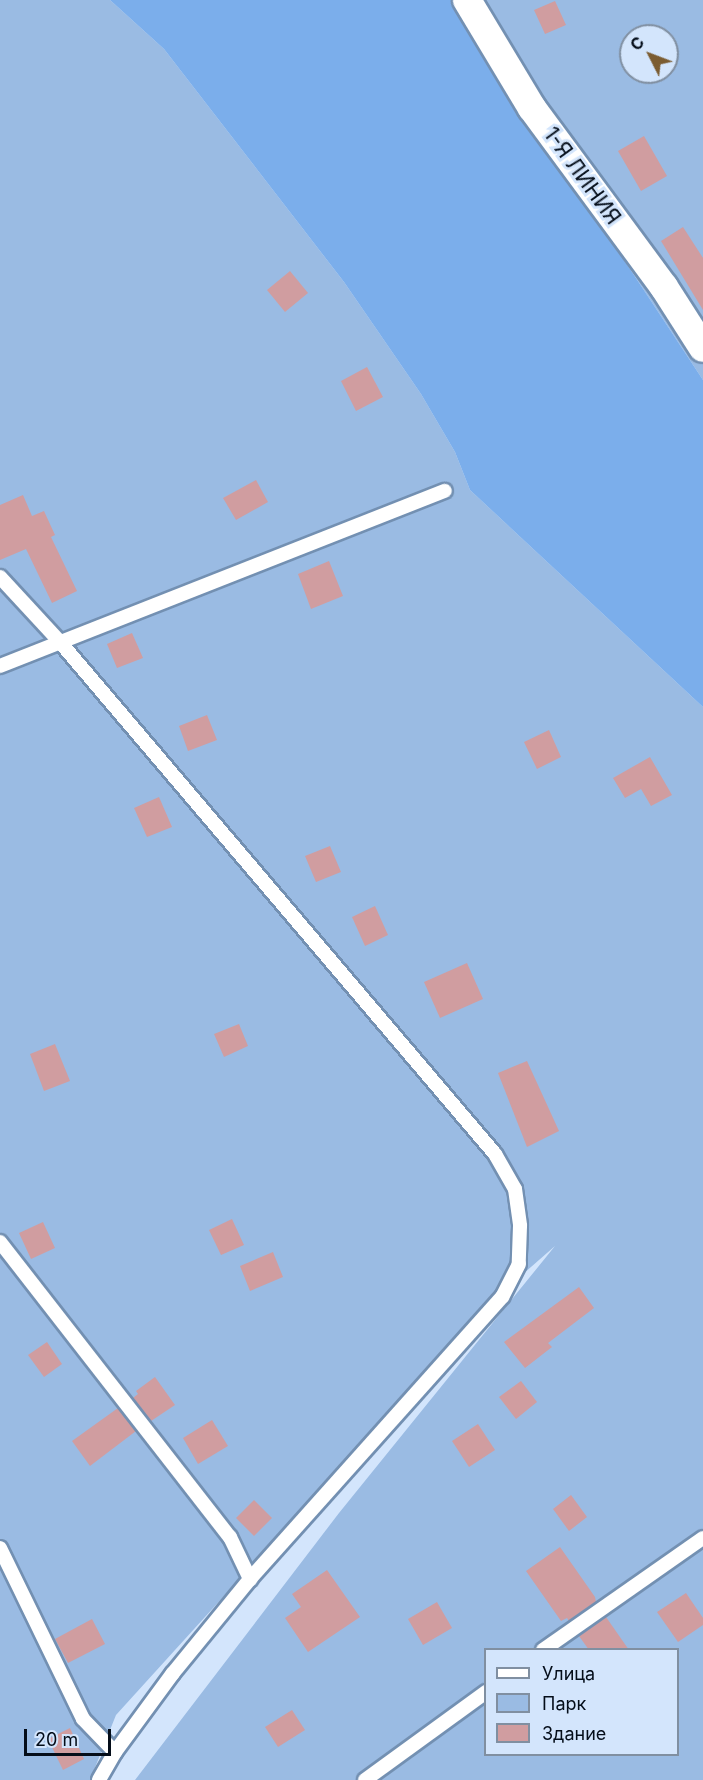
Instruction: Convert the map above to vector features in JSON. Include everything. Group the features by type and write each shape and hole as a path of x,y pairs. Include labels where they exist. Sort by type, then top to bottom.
{"street":[{"name":"1-Я ЛИНИЯ","path":"467,0 532,108 664,287 703,348"}],"lane":[{"path":"0,666 445,492"},
{"path":"0,578 60,642 495,1154 515,1189 520,1226 519,1264 502,1297 250,1579 115,1752 99,1780"},
{"path":"0,1242 230,1537 250,1579"},
{"path":"546,1648 703,1538"},
{"path":"0,1548 83,1719 115,1752"},
{"path":"365,1780 484,1693"}],"green space":[{"path":"0,0 110,0 164,49 344,282 421,394 455,452 470,490 703,707 703,1780 135,1780 339,1513 555,1246 491,1302 116,1715 90,1780 0,1780"},
{"path":"453,0 703,0 703,380"}],"shaded area":[{"path":"110,0 453,0 703,380 703,707 470,490 455,452 421,394 344,282 164,49"}],"building":[{"path":"555,1 566,25 545,34 534,10"},
{"path":"644,136 667,176 641,191 618,151"},
{"path":"683,227 703,258 703,310 661,241"},
{"path":"290,271 308,293 285,312 267,290"},
{"path":"367,367 383,397 356,411 341,381"},
{"path":"256,480 268,502 236,520 223,498"},
{"path":"23,495 32,516 44,511 55,535 51,537 77,591 52,603 26,549 0,560 0,505"},
{"path":"329,561 343,596 311,609 298,574"},
{"path":"132,633 143,658 117,668 107,644"},
{"path":"207,715 217,740 188,751 179,726"},
{"path":"549,730 561,757 537,769 524,742"},
{"path":"650,757 672,795 651,806 641,789 625,798 613,778"},
{"path":"159,797 172,827 147,837 134,808"},
{"path":"330,846 341,872 316,882 305,856"},
{"path":"375,906 388,935 365,946 352,917"},
{"path":"467,963 483,999 440,1018 424,982"},
{"path":"239,1024 248,1046 224,1057 214,1034"},
{"path":"55,1044 70,1081 44,1091 30,1054"},
{"path":"527,1061 559,1131 527,1147 498,1073"},
{"path":"232,1219 244,1245 221,1255 209,1230"},
{"path":"43,1222 55,1248 31,1259 19,1233"},
{"path":"273,1252 283,1277 250,1291 240,1266"},
{"path":"579,1287 594,1308 548,1343 552,1347 525,1368 504,1342"},
{"path":"47,1342 62,1364 44,1377 28,1355"},
{"path":"155,1377 175,1405 151,1421 133,1398 138,1394 136,1391"},
{"path":"521,1381 537,1402 516,1419 499,1397"},
{"path":"118,1408 136,1431 90,1466 72,1441"},
{"path":"212,1420 228,1446 198,1464 183,1438"},
{"path":"478,1424 495,1450 469,1467 452,1441"},
{"path":"571,1495 587,1517 569,1531 553,1509"},
{"path":"254,1500 272,1518 254,1536 236,1518"},
{"path":"560,1547 595,1597 596,1602 569,1621 567,1618 561,1621 526,1571"},
{"path":"327,1570 360,1617 308,1652 285,1618 301,1607 292,1594"},
{"path":"686,1593 703,1618 703,1625 678,1642 657,1612"},
{"path":"437,1602 452,1628 423,1645 408,1619"},
{"path":"606,1617 628,1648 588,1648 579,1636"},
{"path":"92,1619 105,1644 68,1663 55,1639"},
{"path":"292,1710 305,1730 278,1747 265,1727"},
{"path":"70,1728 84,1759 63,1770 48,1739"}]}
